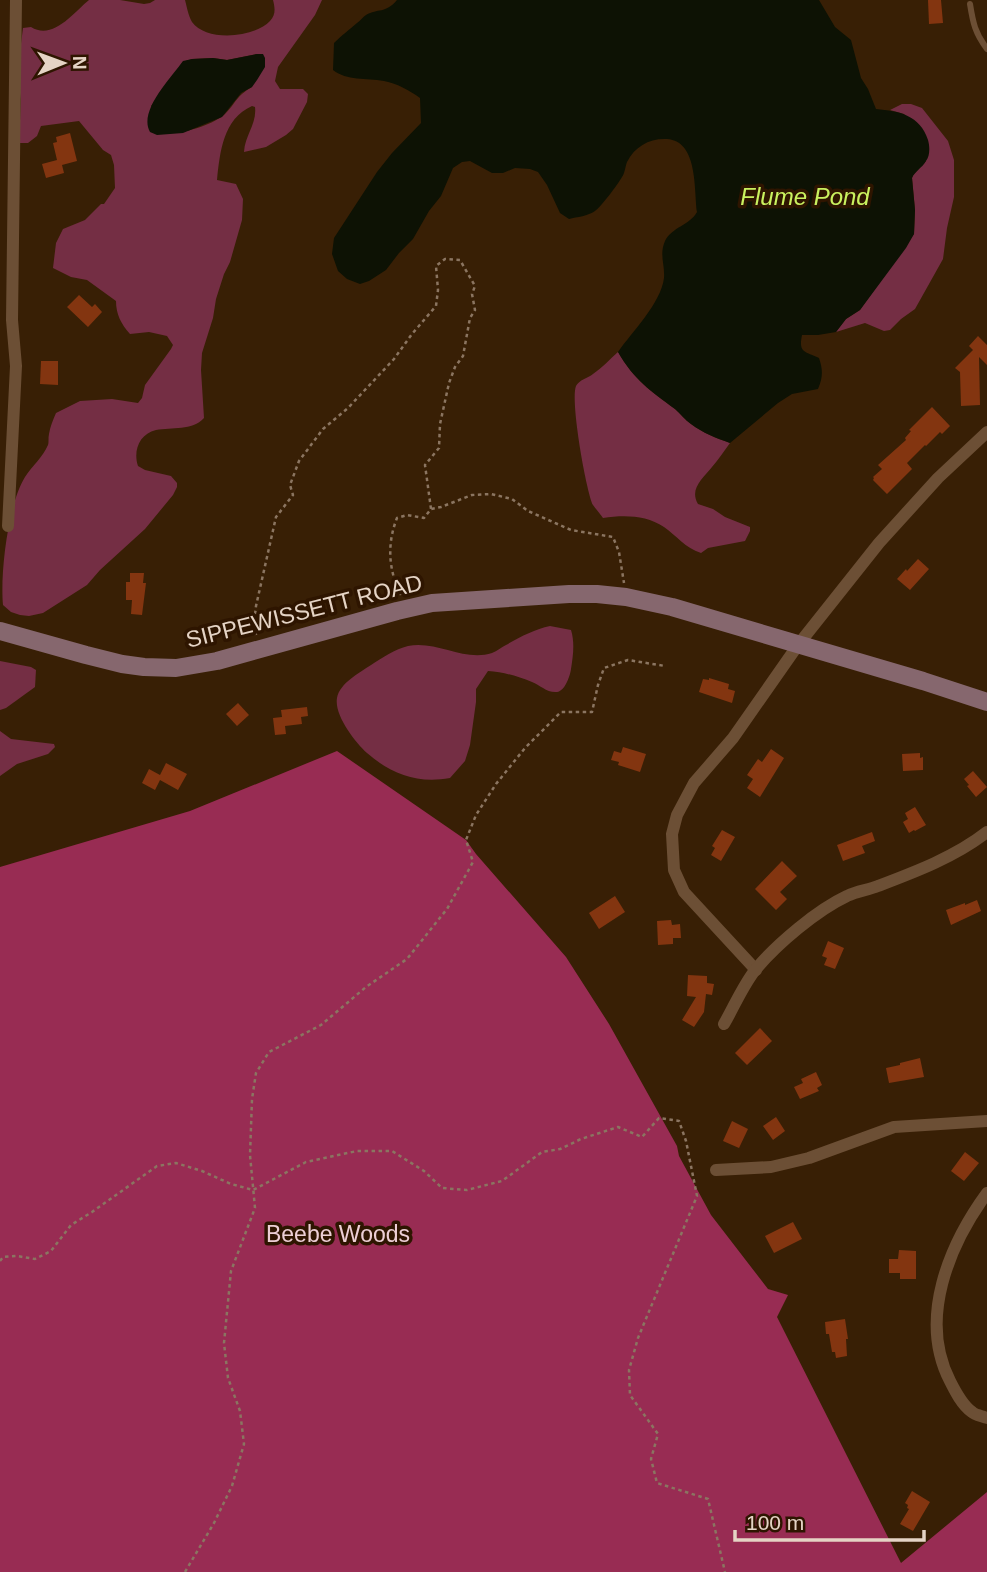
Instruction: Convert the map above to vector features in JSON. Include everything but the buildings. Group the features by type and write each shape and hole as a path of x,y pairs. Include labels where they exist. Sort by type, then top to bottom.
{"main road":[{"name":"SIPPEWISSETT ROAD","path":"0,631 122,664 163,669 197,665 409,608 454,601 569,594 626,597 672,607 987,702"}],"street":[{"path":"8,526 16,366 12,320 16,0"},
{"path":"756,970 684,892 674,870 672,834 677,815 694,783 733,738 798,645 903,515 987,432"},
{"path":"724,1024 756,970 785,940 823,910 849,895 875,888 936,863 987,832"},
{"path":"716,1170 784,1164 894,1127 987,1121"},
{"path":"987,1193 969,1217 945,1272 936,1317 936,1342 943,1367 958,1395 972,1413 987,1418"}],"lane":[{"path":"970,4 978,37 987,49"}],"path":[{"path":"264,648 256,638 254,625 261,579 276,517 293,495 290,485 299,461 323,429 348,408 394,359 436,306 436,266 445,259 460,260 475,286 472,294 475,310 470,318 463,356 449,383 440,424 439,448 425,465 431,509"},
{"path":"409,608 393,576 389,551 391,533 397,518 424,518 431,509 472,495 491,494 512,499 528,511 571,530 613,537 619,552 626,597"},
{"path":"185,1572 232,1486 244,1444 240,1411 228,1378 224,1343 231,1271 255,1208 250,1155 256,1073 269,1052 321,1025 366,987 407,959 447,909 467,875 473,862 466,840 476,814 496,784 525,748 561,712 592,712 604,668 628,660 665,666"},
{"path":"0,1261 3,1257 17,1256 35,1259 51,1251 71,1225 157,1166 176,1163 253,1190 306,1162 357,1151 393,1151 424,1171 442,1188 467,1190 502,1181 542,1152 560,1149 580,1139 618,1127 642,1137 659,1118 679,1121 686,1141 697,1196 638,1338 629,1370 630,1395 658,1434 651,1459 657,1483 708,1499 725,1572"}],"shaded area":[{"path":"89,0 120,0 144,4 155,0 185,0 192,22 199,28 208,33 230,35 263,27 273,16 273,0 322,0 315,15 278,67 275,81 280,89 303,89 308,94 307,102 293,129 266,147 244,152 254,119 255,107 252,106 235,119 225,137 217,180 236,184 243,199 242,220 216,299 202,353 204,418 188,427 150,432 145,435 137,449 138,466 171,476 177,487 145,529 87,585 43,613 29,616 11,612 3,605 6,540 19,489 48,445 56,413 80,401 112,399 138,403 145,385 173,345 167,336 149,332 130,334 120,319 116,301 87,280 71,277 53,268 56,243 63,229 85,220 104,204 115,188 111,155 103,150 79,121 41,126 37,136 28,143 19,143 21,99 17,75 23,28 55,28","holes":["257,54 252,87 221,117 185,131 173,133 151,106 183,62 192,59 227,60"]},
{"path":"902,104 922,108 948,141 954,160 954,197 943,259 915,309 890,330 884,331 865,323 836,332 846,319 860,310 914,234 912,178 926,161 904,114 890,110"},
{"path":"618,352 637,378 689,422 705,433 730,443 698,484 695,493 698,504 750,527 745,541 708,548 701,553 657,523 635,517 603,518 593,505 580,445 575,408 576,386"},
{"path":"550,626 571,630 572,664 565,686 560,691 553,692 521,678 488,671 476,689 470,745 465,761 450,778 426,780 405,776 385,767 362,748 342,720 337,698 342,688 356,675 398,649 418,645 482,655"},
{"path":"0,661 36,670 35,687 0,710"},
{"path":"0,731 11,739 54,744 55,747 48,754 17,764 0,776"}],"green space":[{"name":"Beebe Woods","path":"337,751 466,840 566,957 609,1024 677,1146 679,1156 711,1215 768,1289 788,1295 777,1317 901,1563 987,1492 987,1572 0,1572 0,867 190,811"}],"water":[{"name":"Flume Pond","path":"397,0 819,0 835,27 851,40 861,78 876,109 900,113 920,125 928,140 929,154 912,178 914,234 906,248 860,310 846,319 836,332 802,335 802,349 819,358 822,377 818,389 792,394 730,443 705,433 689,422 637,378 624,362 618,352 652,307 662,288 662,251 665,241 697,212 689,157 677,142 667,139 639,147 630,156 624,174 598,209 569,219 560,213 538,172 515,168 503,173 492,173 470,161 462,162 453,168 441,196 413,239 386,270 360,284 347,279 338,271 332,254 334,238 377,172 421,123 420,98 412,92 389,82 351,78 333,70 334,43 366,15 385,9"},
{"path":"263,54 265,67 252,87 241,93 222,117 183,133 157,135 150,132 147,124 152,105 183,61 213,58 227,60"}]}
